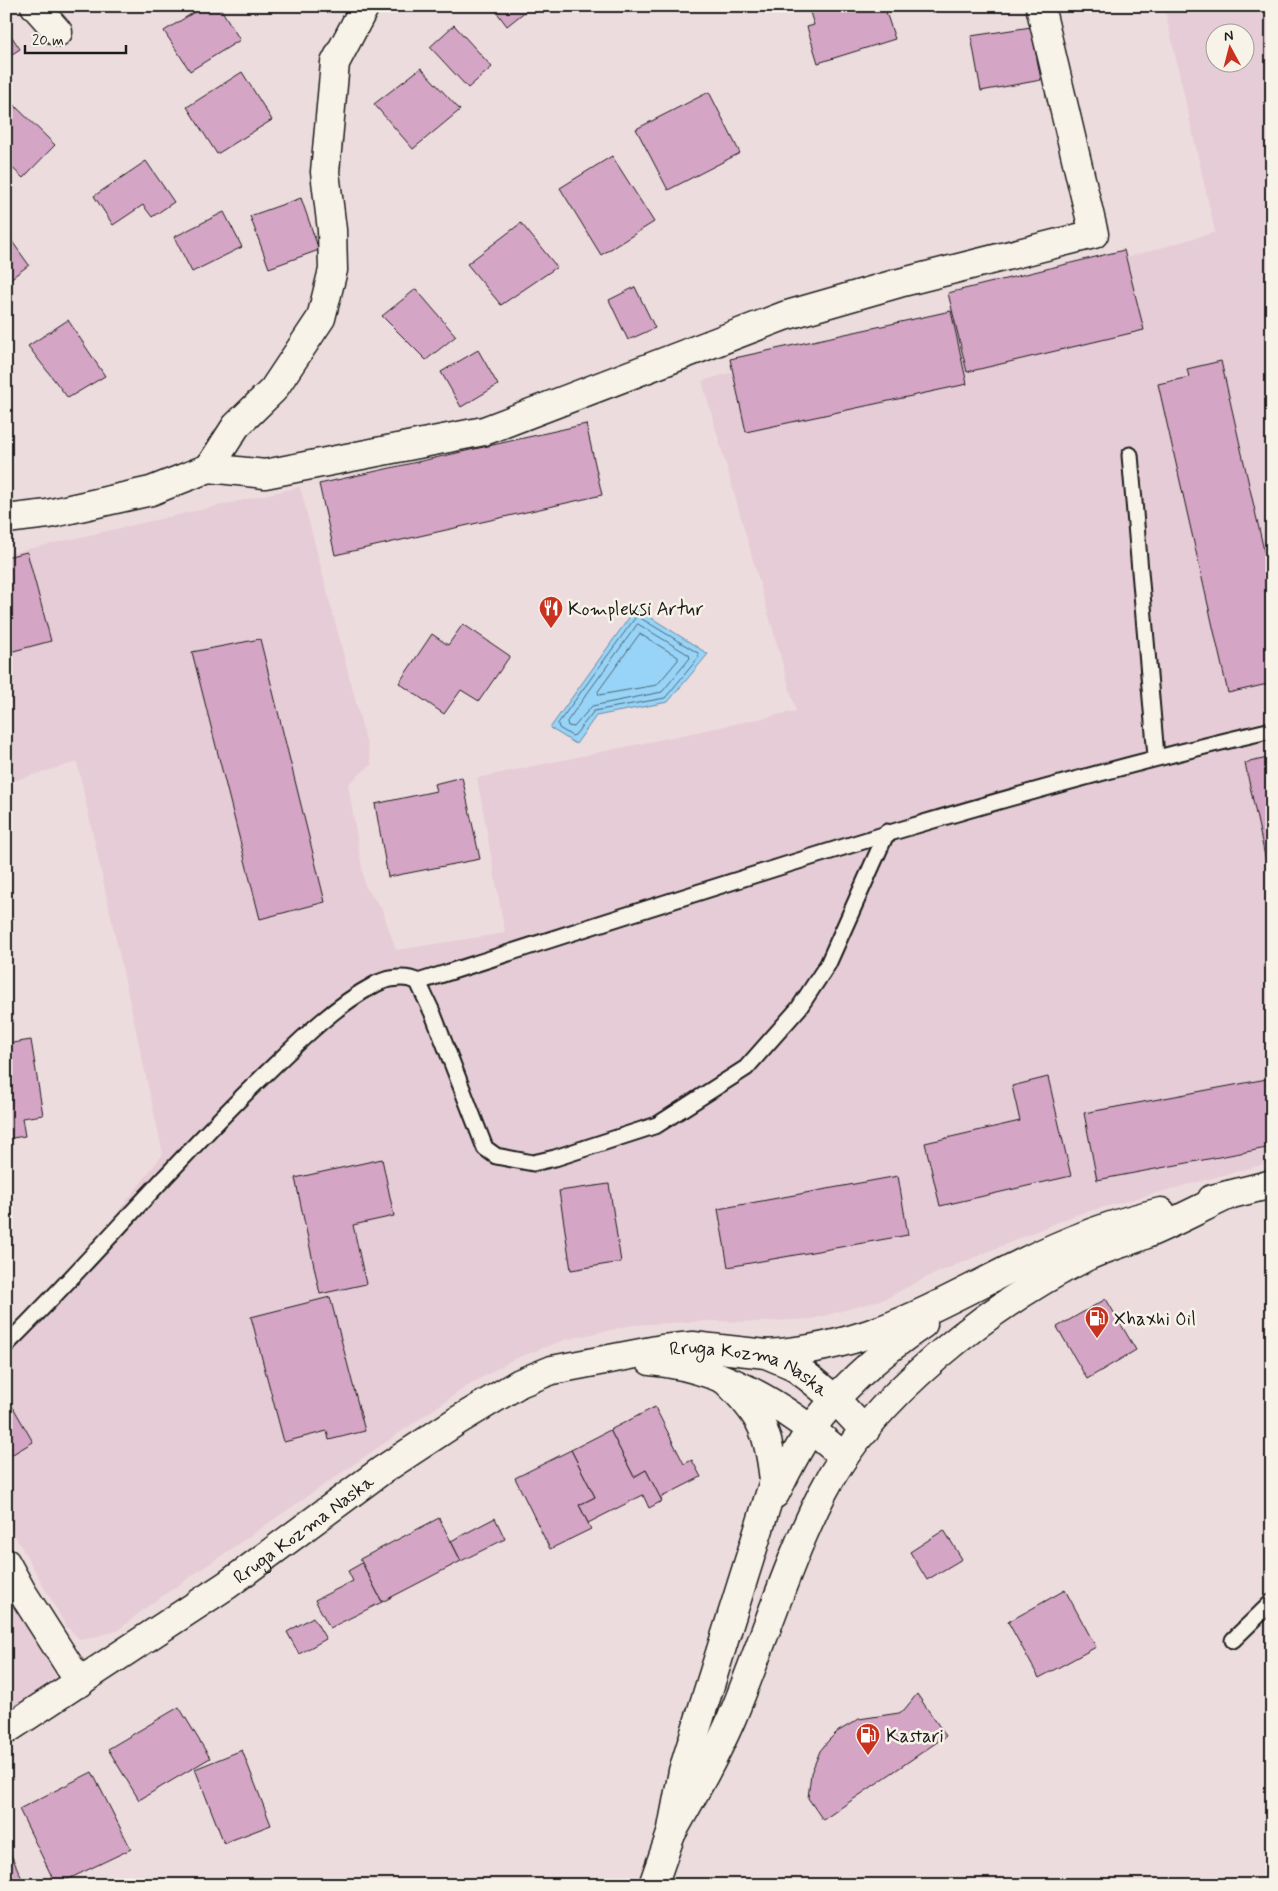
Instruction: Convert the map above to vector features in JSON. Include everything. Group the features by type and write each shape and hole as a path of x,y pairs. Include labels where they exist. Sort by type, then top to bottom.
{"main road":[{"path":"36,6 58,32"},
{"path":"209,468 236,426 273,390 321,318 333,270 332,230 325,172 335,63 365,6"},
{"path":"6,519 48,514 151,492 209,468 264,474 484,431 784,316 899,283 1094,234 1040,6"},
{"path":"766,1354 812,1350 846,1342 910,1320 974,1289 1021,1263 1079,1238 1136,1218 1272,1184"},
{"path":"671,1834 709,1766 730,1721 797,1548 824,1490 844,1457 865,1431 936,1357 1032,1286 1088,1256 1145,1234 1229,1195"},
{"path":"764,1515 794,1456 811,1429 836,1400 876,1361 914,1330 974,1289"},
{"name":"Rruga Kozma Naska","path":"6,1730 80,1683 227,1584 382,1472 457,1421 520,1383 552,1370 662,1348 693,1346 766,1354 792,1365 836,1400 865,1431"},
{"name":"Rruga Kozma Naska","path":"614,1358 664,1362 694,1369 725,1380 763,1397 795,1416 844,1457"},
{"path":"653,1885 671,1834 683,1772 774,1481 766,1433 759,1417 747,1401 725,1380"},
{"path":"6,1563 22,1592 80,1683"}],"lane":[{"path":"1130,455 1156,756"},
{"path":"6,1345 67,1285 199,1139 297,1044 334,1012 376,984 406,978 418,982 887,832 1156,756 1272,730"},
{"path":"418,982 433,1014 484,1148 496,1156 533,1163 574,1152 657,1125 746,1068 799,1008 828,964 887,832"},
{"path":"1233,1640 1272,1602"}],"shaded area":[{"path":"1164,6 1272,6 1272,1162 1075,1215 925,1278 885,1299 812,1319 761,1322 704,1321 633,1325 564,1340 512,1360 469,1385 148,1606 117,1631 81,1640 66,1626 6,1520 6,1357 163,1154 77,762 6,783 6,554 300,487 372,764 348,784 365,886 382,909 396,950 505,933 477,778 796,711 702,381 1215,232"},
{"path":"6,1591 57,1678 6,1711"}],"water":[{"path":"636,608 708,654 668,702 596,716 576,744 550,728"}],"building":[{"path":"204,6 219,6 240,40 190,71 164,31"},
{"path":"492,6 532,6 507,26"},
{"path":"808,6 884,6 895,39 818,63 807,27 814,25"},
{"path":"963,6 984,6 964,11"},
{"path":"1085,6 1121,6 1086,11"},
{"path":"454,25 492,67 468,88 430,47"},
{"path":"1031,27 1041,80 981,91 971,36"},
{"path":"6,28 20,49 6,58"},
{"path":"421,68 460,110 413,149 374,104"},
{"path":"242,72 272,120 217,154 187,107"},
{"path":"709,92 740,153 668,190 636,129"},
{"path":"12,103 55,145 23,178 6,162 6,108"},
{"path":"612,156 654,222 601,255 560,188"},
{"path":"146,161 174,202 152,217 143,205 113,225 94,196"},
{"path":"301,198 319,250 269,268 250,216"},
{"path":"224,212 242,247 192,272 174,237"},
{"path":"521,223 557,267 501,305 467,264"},
{"path":"6,233 29,265 6,282"},
{"path":"1124,250 1144,330 967,372 948,293"},
{"path":"635,287 655,328 628,340 609,300"},
{"path":"416,289 456,336 426,360 382,316"},
{"path":"951,311 967,384 746,432 730,359"},
{"path":"68,320 105,376 68,398 28,346"},
{"path":"478,350 498,385 461,407 441,372"},
{"path":"1221,361 1272,586 1272,683 1228,693 1158,384 1189,377 1187,369"},
{"path":"586,424 602,495 335,555 319,484"},
{"path":"27,552 51,641 6,653 6,557"},
{"path":"463,624 510,656 479,701 461,690 444,714 399,683 432,634 448,645"},
{"path":"260,639 325,902 260,919 192,652"},
{"path":"1272,757 1272,889 1245,763"},
{"path":"462,777 480,859 388,877 375,804 436,791 434,784"},
{"path":"31,1040 43,1115 22,1118 25,1136 6,1139 6,1044"},
{"path":"1048,1077 1071,1176 940,1206 925,1143 1020,1121 1012,1086"},
{"path":"1272,1078 1272,1147 1097,1180 1084,1113"},
{"path":"382,1159 394,1216 353,1225 366,1284 320,1294 295,1178"},
{"path":"898,1176 908,1235 728,1267 718,1209"},
{"path":"609,1184 621,1262 571,1270 559,1191"},
{"path":"330,1297 365,1431 329,1440 327,1431 284,1442 251,1317"},
{"name":"Xhaxhi Oil","path":"1106,1299 1136,1350 1087,1379 1057,1327"},
{"path":"6,1395 33,1442 6,1458"},
{"path":"655,1407 684,1464 692,1460 701,1477 660,1498 646,1470 634,1477 610,1430"},
{"path":"610,1430 634,1477 646,1470 662,1501 649,1508 643,1495 588,1523 579,1505 595,1497 571,1450"},
{"path":"571,1450 595,1497 579,1505 591,1529 550,1549 515,1478"},
{"path":"439,1518 461,1561 382,1602 360,1559"},
{"path":"495,1518 505,1539 461,1561 451,1541"},
{"path":"944,1530 962,1559 927,1580 910,1552"},
{"path":"362,1563 382,1602 330,1628 315,1600 353,1581 348,1571"},
{"path":"1065,1590 1096,1647 1039,1678 1008,1622"},
{"path":"313,1617 326,1639 299,1654 287,1632"},
{"name":"Kastari","path":"917,1694 946,1736 823,1820 808,1798 811,1773 820,1751 837,1732 859,1719 899,1713 904,1710"},
{"path":"179,1707 210,1758 139,1800 108,1749"},
{"path":"242,1750 271,1825 224,1843 195,1769"},
{"path":"92,1772 131,1849 56,1885 19,1809"},
{"path":"6,1844 24,1883 21,1885 6,1885"}],"railway":[{"path":"1263,1885 1272,1872"}],"place":[{"name":"Kompleksi Artur","path":"551,629"},
{"name":"Xhaxhi Oil","path":"1097,1339"},
{"name":"Kastari","path":"868,1756"}]}
